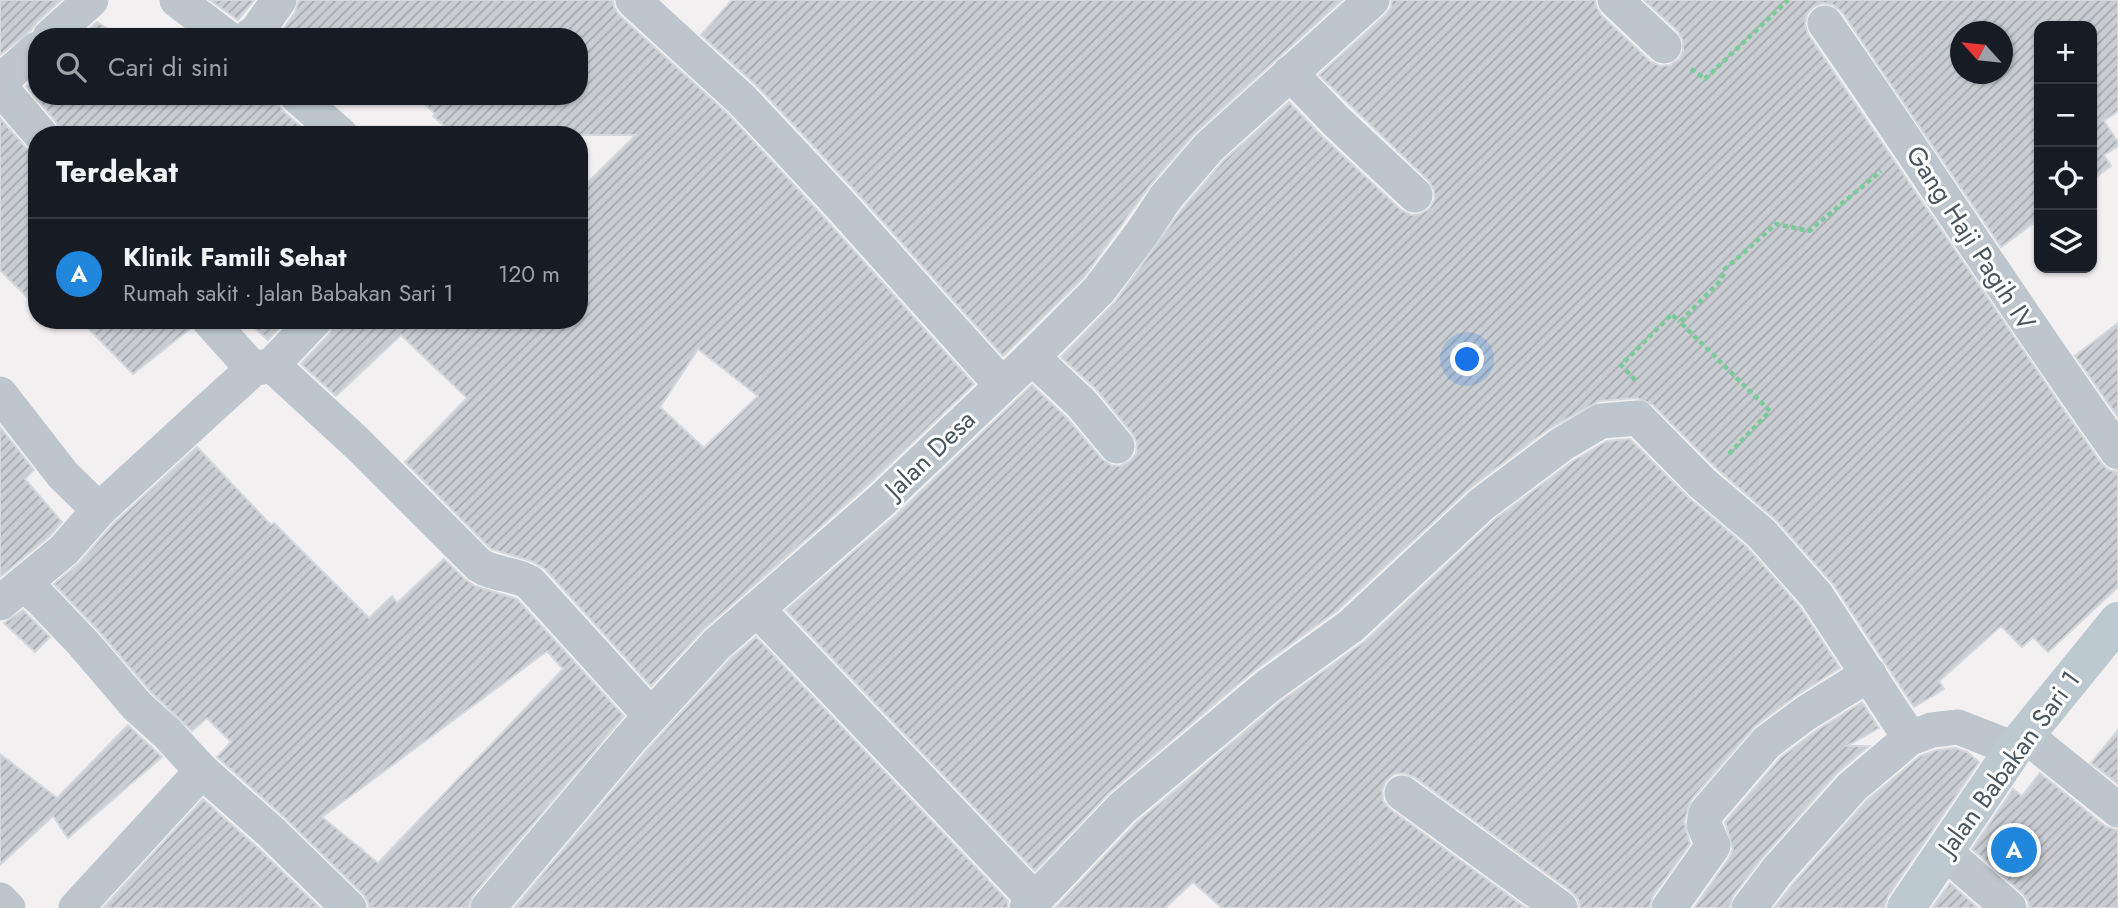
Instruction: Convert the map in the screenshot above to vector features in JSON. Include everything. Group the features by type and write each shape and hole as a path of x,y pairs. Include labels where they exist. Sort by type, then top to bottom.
{"street":[{"path":"60,28 91,0"},
{"path":"177,0 214,28"},
{"path":"259,28 279,0"},
{"path":"633,0 742,100 1002,384"},
{"name":"Jalan Desa","path":"488,908 651,716 717,644 882,500 1032,357 1099,290 1166,197 1209,147 1372,0"},
{"path":"1615,0 1664,46"},
{"name":"Gang Haji Pagih IV","path":"1825,23 1911,146 2043,348 2118,452"},
{"path":"28,58 0,85 34,126"},
{"path":"1290,73 1336,121 1415,195"},
{"path":"307,105 331,126"},
{"path":"219,329 358,444 479,565 493,573 521,577 530,583 651,716"},
{"path":"12,594 64,550 99,510 305,329"},
{"path":"1032,357 1082,404 1117,446"},
{"path":"0,394 63,475 99,510"},
{"path":"757,609 915,776 1031,904 1122,808 1268,685 1352,626 1482,504 1562,444 1601,421 1638,418 1702,483 1761,533 1816,595 1910,738"},
{"path":"12,594 40,598 137,706 202,771 271,832 349,908"},
{"name":"Jalan Babakan Sari 1","path":"1906,908 2019,742 2118,621"},
{"path":"1669,908 1713,846 1704,825 1706,813 1722,794 1767,742 1806,713 1869,674"},
{"path":"1749,908 1777,871 1853,788 1910,738 1931,730 1958,727 2019,742 2118,810"},
{"path":"76,908 202,771"},
{"path":"1402,793 1560,908"},
{"path":"1944,851 2009,908"},
{"path":"0,900 8,908"}],"path":[{"path":"1664,46 1705,79 1788,0"},
{"path":"1679,322 1721,280 1725,269 1776,224 1809,231 1911,146"},
{"path":"1638,418 1646,400 1639,384 1621,365 1672,314 1770,411 1702,483"}],"building":[{"path":"0,0 61,0 32,28 28,28 28,32 0,55"},
{"path":"210,0 254,0 238,20"},
{"path":"299,0 613,0 619,15 728,114 974,384 868,485 704,629 651,686 545,569 531,561 491,549 405,462 467,398 401,335 336,396 301,364 332,329 588,329 588,182 636,135 588,135 588,126 444,126 426,105 588,105 588,28 284,28","holes":["698,349 758,396 704,448 660,407"]},
{"path":"732,0 1342,0 1194,134 1151,184 1084,277 1003,356 757,86 701,35"},
{"path":"1392,0 1595,0 1601,15 1650,61 1660,66 1670,65 1679,59 1683,51 1683,41 1678,31 1644,0 2118,0 2118,111 2104,121 2118,146 2104,155 2111,166 2097,176 2097,21 2034,21 2034,223 2001,247 1842,12 1833,5 1823,3 1813,7 1807,14 1805,24 1808,34 2064,410 2102,464 2109,470 2118,472 2118,587 2048,652 2033,637 2022,647 2001,626 1939,681 1944,689 1914,707 1833,584 1776,520 1716,468 1652,404 1637,398 1599,401 1550,428 1470,488 1338,610 1255,670 1109,793 1035,871 786,610 896,515 1032,385 1067,418 1102,459 1111,465 1120,466 1130,461 1136,454 1137,443 1132,433 1096,389 1061,357 1115,302 1182,209 1223,161 1289,102 1401,210 1411,215 1429,209 1435,199 1429,181 1319,75 1385,15"},
{"path":"97,22 107,28 90,28"},
{"path":"42,105 279,105 300,126 58,126"},
{"path":"0,118 28,149 28,298 0,270"},
{"path":"2118,323 2118,417 2075,356"},
{"path":"89,329 190,329 133,374"},
{"path":"256,329 278,329 268,340"},
{"path":"0,427 34,470 25,479 62,522 50,536 0,577"},
{"path":"1630,439 1688,497 1747,547 1800,607 1840,668 1755,726 1691,800 1684,822 1690,844 1653,896 1649,908 1580,908 1578,899 1572,892 1414,777 1403,773 1394,774 1386,781 1382,790 1383,801 1390,809 1526,908 1222,908 1193,882 1165,908 1055,908 1136,823 1280,702 1365,641 1495,519 1573,461 1607,441"},
{"path":"197,447 271,525 274,523 369,618 392,596 397,603 444,559 475,586 517,599 624,716 473,895 468,908 369,908 363,894 217,757 231,742 207,718 192,731 151,692 54,584 79,563 113,524","holes":["547,651 563,669 378,863 322,817"]},
{"path":"23,610 50,637 35,652 4,623"},
{"path":"756,637 1008,901 1007,908 514,908 646,751 731,658"},
{"path":"1862,702 1879,728 1847,746 1869,746 1837,773 1762,858 1733,896 1729,908 1694,908 1733,849 1725,822 1781,757 1817,730"},
{"path":"128,725 162,757 68,838 53,816 0,865 0,754 57,798"},
{"path":"2118,730 2118,784 2091,763"},
{"path":"1955,748 1967,752 1979,762 1888,896 1884,908 1774,908 1866,801 1920,756"},
{"path":"2040,773 2105,826 2118,830 2118,908 2029,908 2022,893 1972,849 2013,789 2022,796"},
{"path":"203,799 257,847 320,908 103,908"},
{"path":"1950,883 1978,908 1932,908"}],"place":[{"name":"Klinik Famili Sehat","path":"2014,850"}]}
